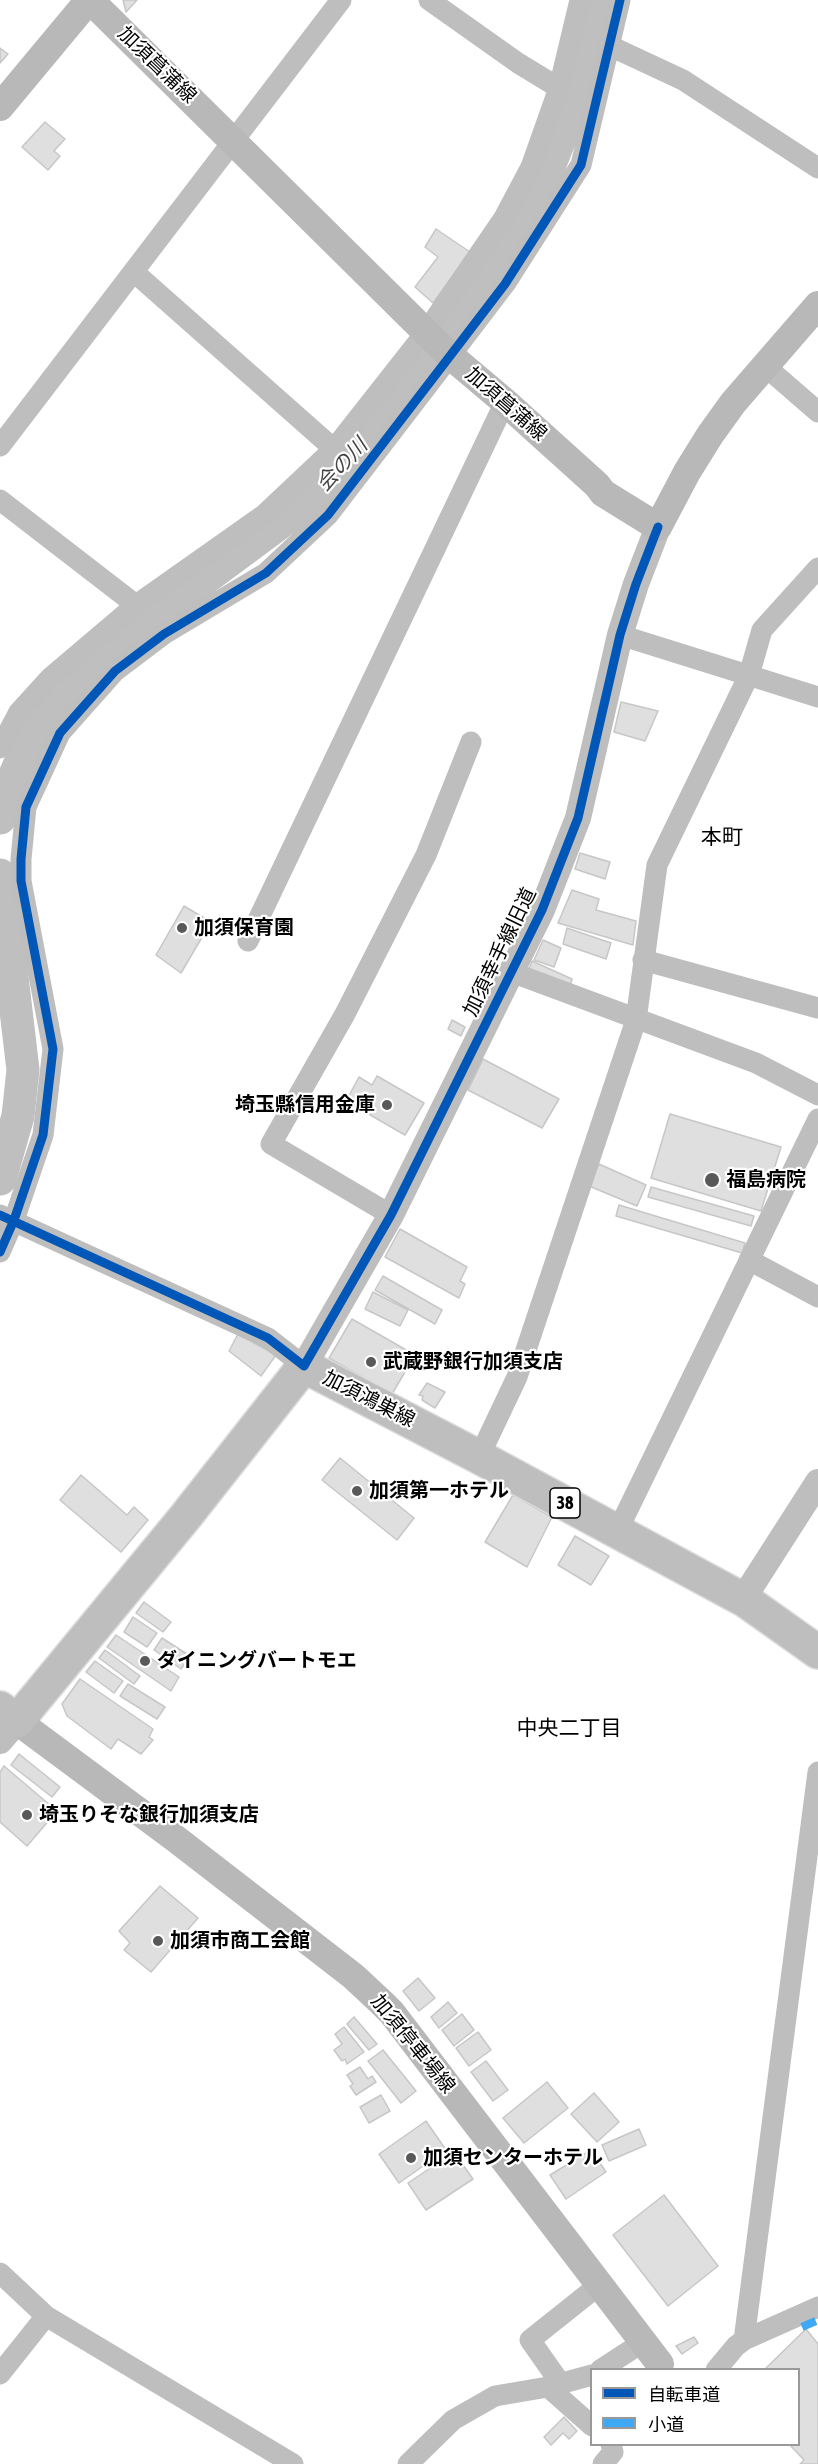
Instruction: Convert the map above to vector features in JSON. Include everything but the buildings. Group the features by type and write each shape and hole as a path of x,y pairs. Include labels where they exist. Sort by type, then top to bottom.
{"main road":[{"path":"0,107 90,0"},
{"name":"加須菖蒲線","path":"90,0 438,344 597,485 603,493 658,527"},
{"path":"658,527 687,472 710,435 818,305"},
{"name":"加須鴻巣線","path":"6,1723 186,1516 304,1366 479,1456 746,1601 818,1652"},
{"name":"加須停車場線","path":"6,1723 176,1839 377,1997 392,2013 660,2364"}],"street":[{"path":"0,446 341,0"},
{"path":"429,0 518,63 560,88"},
{"path":"0,1252 7,1218 43,1135 53,1049 21,881 21,859 26,807 60,733 115,671 164,634 266,573 328,515 438,344 531,166 560,88 580,0"},
{"path":"0,748 20,712 50,678 136,605 265,514 334,449 438,344 505,284 581,165 620,0"},
{"path":"608,45 683,80 818,168"},
{"path":"134,272 334,449"},
{"path":"765,366 818,412"},
{"path":"248,940 505,402"},
{"path":"0,500 136,605"},
{"name":"加須幸手線旧道","path":"304,1366 391,1215 542,910 578,818 620,635 636,584 658,527"},
{"path":"479,1456 517,1377 636,1020 657,865 749,675 762,630 818,568"},
{"path":"620,635 818,697"},
{"path":"391,1215 271,1144 345,1014 426,855 471,742"},
{"path":"643,960 818,1008"},
{"path":"511,972 756,1063 818,1095"},
{"path":"617,1532 818,1119"},
{"path":"7,1218 268,1338 304,1366"},
{"path":"749,1260 818,1297"},
{"path":"746,1601 750,1588 818,1482"},
{"path":"744,2340 818,1772"},
{"path":"0,2274 46,2316 293,2464"},
{"path":"590,2425 555,2386 530,2340 599,2285"},
{"path":"718,2368 744,2340 818,2307"},
{"path":"0,2374 46,2316"},
{"path":"603,2368 643,2342"},
{"path":"408,2464 453,2420 495,2396 555,2386 590,2375"},
{"path":"603,2464 613,2452 611,2446"}],"waterway":[{"name":"会の川","path":"0,818 5,798 39,719 71,682 169,605 304,505 394,411 533,208 575,100 597,0"},
{"name":"会の川","path":"0,875 23,1070 18,1116 0,1179"}],"marked path":[{"path":"802,2327 818,2320"}],"cycle path":[{"path":"0,1252 14,1220 43,1135 53,1049 21,881 21,859 26,807 60,733 115,671 164,634 266,573 328,515 450,356 505,284 581,165 620,0"},
{"path":"0,1215 268,1338 304,1366 391,1215 542,910 578,818 620,635 636,584 658,527"}],"place":[{"name":"加須保育園","path":"182,928"},
{"name":"埼玉縣信用金庫","path":"387,1105"},
{"name":"福島病院","path":"712,1180"},
{"name":"武蔵野銀行加須支店","path":"371,1362"},
{"name":"加須第一ホテル","path":"357,1491"},
{"name":"ダイニングバートモエ","path":"145,1661"},
{"name":"埼玉りそな銀行加須支店","path":"27,1815"},
{"name":"加須市商工会館","path":"158,1941"},
{"name":"加須センターホテル","path":"411,2158"}],"district":[{"name":"本町","path":"722,837"},
{"name":"中央二丁目","path":"569,1728"}]}
